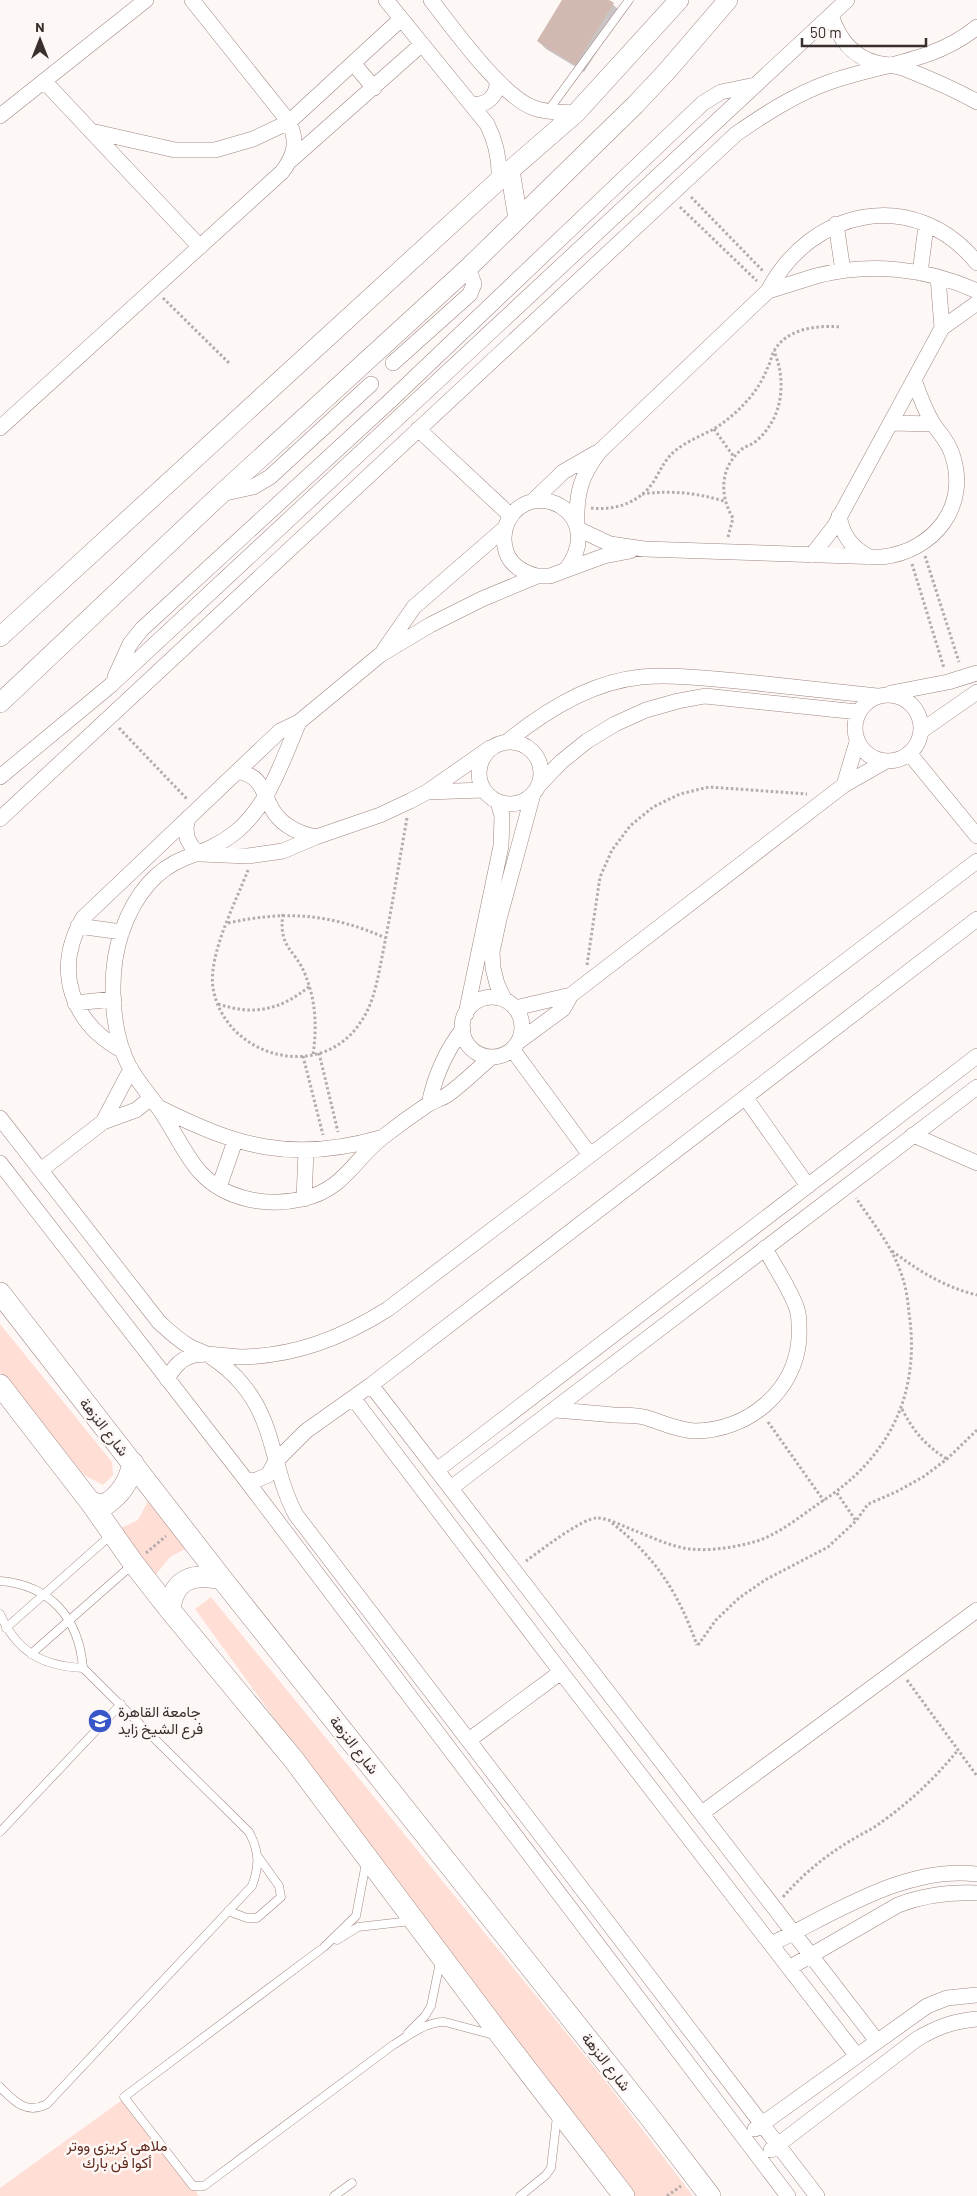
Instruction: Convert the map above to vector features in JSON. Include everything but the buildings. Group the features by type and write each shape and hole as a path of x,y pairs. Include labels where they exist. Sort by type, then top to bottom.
{"main road":[{"name":"شارع النزهة","path":"0,1293 222,1579 628,2089 710,2196"},
{"path":"0,1385 170,1610 294,1760 558,2112 624,2196"},
{"path":"91,1503 105,1505 122,1491 130,1478 133,1463"},
{"path":"170,1610 171,1596 176,1588 190,1579 206,1575 222,1579"}],"street":[{"path":"0,116 146,0"},
{"path":"192,0 289,122 294,133 296,146 291,160"},
{"path":"386,0 472,104 492,134 518,219"},
{"path":"431,0 497,80 528,106 548,111 576,113"},
{"path":"0,638 504,175 576,113 679,0"},
{"path":"0,703 378,348 468,268 635,105 667,72 728,0"},
{"path":"0,777 111,685 847,0"},
{"path":"831,15 836,31 846,45 860,56 875,62 892,64 929,78 977,102"},
{"path":"91,131 155,147 195,151 234,145 289,122 401,19"},
{"path":"0,819 736,134 764,114 794,97 826,84 892,64 919,59 945,48 977,27"},
{"path":"0,428 282,172 291,160 422,44"},
{"path":"353,63 374,88"},
{"path":"472,104 484,103 493,97 497,80"},
{"path":"44,81 200,247"},
{"path":"111,685 130,644 142,630 390,401 703,103 720,92 755,85"},
{"path":"566,570 578,550 580,537 577,526 576,504 580,484 588,466 600,451 770,286 787,260 802,246 836,224 854,219 891,216 909,219 956,242 977,264"},
{"path":"836,224 843,271"},
{"path":"920,273 926,226"},
{"path":"392,363 470,294 474,284 468,268"},
{"path":"770,286 843,271 886,269 938,277 977,291"},
{"path":"938,277 942,328"},
{"path":"812,555 828,537 942,328 977,303"},
{"path":"378,348 411,381"},
{"path":"356,369 390,401"},
{"path":"533,501 546,501 559,505 569,513 577,526 610,544 644,550 869,557 895,556 915,548 935,534 946,520 953,504 956,487 956,470 952,453 944,437 933,424 914,380"},
{"path":"221,494 253,488 270,477 371,384"},
{"path":"891,423 933,424"},
{"path":"418,429 508,522"},
{"path":"380,655 414,606 508,522 521,507 533,501 563,472 580,460 600,451"},
{"path":"839,516 842,529 848,541 857,550 869,557"},
{"path":"508,522 503,541 506,554 519,569 537,576 550,576 604,556 644,550"},
{"path":"123,1051 107,1043 94,1032 83,1018 70,988 69,956 78,926 83,918 280,731 299,722 380,655 456,612 537,576"},
{"path":"508,742 548,712 593,690 641,677 706,678 881,695 895,695 912,705 918,712 921,731 915,747 909,754 894,761 872,758 861,748 857,742 854,722 858,712 869,700 881,695 948,682 970,675"},
{"path":"705,696 706,678"},
{"path":"921,731 977,692"},
{"path":"490,748 484,754 478,772 484,790 498,802 516,803 535,790 561,762 587,741 615,724 646,710 678,701 705,696 858,712"},
{"path":"299,722 266,796 253,814 238,830 220,844 200,854 185,858 156,876 135,902 122,932 114,965 114,999 118,1034 131,1069 155,1102 200,1173 219,1187 252,1200 269,1202 304,1199 337,1184 381,1138 429,1104 447,1095 492,1057"},
{"path":"193,814 186,828 192,848 200,854 254,855 283,851 316,836 380,815 428,792 498,743 517,742 533,751 541,768 493,917 464,1021 467,1042 478,1053 492,1057 503,1055 563,1009 571,995 829,796 844,785 886,761"},
{"path":"844,785 857,742"},
{"path":"909,754 977,836"},
{"path":"238,771 253,776 263,788 279,820 302,834 316,836"},
{"path":"428,792 484,790"},
{"path":"498,802 502,816 501,846 493,917 493,968 497,984 522,1024 515,1045"},
{"path":"168,1379 173,1368 183,1359 196,1355 248,1357 272,1355 303,1349 333,1339 361,1326 388,1309 977,861"},
{"path":"246,1480 254,1481 268,1475 276,1462 306,1431 371,1385 977,919"},
{"path":"78,926 122,932"},
{"path":"429,1104 440,1064 475,1003 481,999 496,997 509,1003 571,995"},
{"path":"75,1003 114,999"},
{"path":"515,1045 590,1155"},
{"path":"437,1470 977,1056"},
{"path":"103,1122 131,1069"},
{"path":"450,1488 977,1087"},
{"path":"745,1097 808,1186"},
{"path":"155,1102 207,1130 234,1140 274,1149 306,1151 334,1148 381,1138"},
{"path":"41,1170 103,1122 155,1102"},
{"path":"0,1118 159,1322 174,1336 190,1347 209,1356 232,1373 255,1401 270,1434 287,1498 296,1515 817,2196"},
{"path":"913,1135 977,1163"},
{"path":"219,1187 234,1140"},
{"path":"304,1199 306,1151"},
{"path":"0,1164 246,1480 788,2196"},
{"path":"553,1410 643,1417 676,1428 694,1431 728,1426 760,1410 774,1397 785,1382 793,1365 798,1347 799,1328 797,1309 765,1248"},
{"path":"371,1385 877,2041"},
{"path":"353,1398 857,2056"},
{"path":"702,1813 898,1668 974,1617"},
{"path":"469,1740 561,1672"},
{"path":"771,1944 888,1886 936,1874 961,1872 977,1874"},
{"path":"789,1968 898,1905 916,1898 940,1894 977,1893"},
{"path":"744,2138 927,2006 947,1998 977,1995"},
{"path":"760,2158 917,2039 937,2027 959,2021 977,2019"}],"lane":[{"path":"548,111 629,0"},
{"path":"6,1628 113,1534"},
{"path":"31,1654 134,1564"},
{"path":"0,1581 28,1587 44,1594 62,1610 70,1620 82,1651 83,1668"},
{"path":"0,1614 6,1628 21,1647 31,1654 47,1662 65,1667 83,1668 249,1832 256,1844 259,1858 258,1872 252,1886 46,2104 34,2109 21,2106 0,2087"},
{"path":"0,1832 121,1704"},
{"path":"228,1911 247,1918 257,1918 281,1897 279,1886 259,1858"},
{"path":"367,1859 356,1916 324,1947 358,1927 414,1921"},
{"path":"320,1950 124,2097 190,2184 198,2187 204,2186 401,2040 425,2016 431,2006 441,1957"},
{"path":"401,2040 438,2022 501,2036"},
{"path":"525,2195 551,2168 558,2112"},
{"path":"334,2196 352,2182"}],"path":[{"path":"674,191 770,286"},
{"path":"674,191 770,286"},
{"path":"154,289 230,364"},
{"path":"576,504 593,508 610,508 627,504 642,494 653,481 661,466 676,450 714,429 730,418 745,403 767,370 774,351 788,337 805,328 823,325 841,327"},
{"path":"733,518 724,501 724,478 734,457 743,448 755,442 775,416 780,400 782,383 781,367 774,351"},
{"path":"714,429 734,457"},
{"path":"642,494 683,492 704,495 724,501"},
{"path":"915,548 970,675"},
{"path":"915,548 948,682"},
{"path":"108,717 193,814"},
{"path":"584,985 600,877 612,850 630,826 653,807 680,794 709,787 829,796"},
{"path":"254,855 215,953 212,970 217,1004 226,1022 256,1048 274,1055 313,1055 331,1048 347,1038 364,1016 375,990 410,801"},
{"path":"227,923 282,914 309,916 336,920 386,938"},
{"path":"282,914 281,928 284,939 289,951 304,971 310,986 316,1020 313,1055"},
{"path":"217,1004 236,1010 256,1011 276,1007 294,999 310,986"},
{"path":"319,1053 334,1148"},
{"path":"303,1056 334,1148"},
{"path":"514,1570 587,1520 597,1518 689,1549 721,1548 751,1543 771,1536 837,1493 876,1455 890,1433 902,1408 912,1358 912,1331 902,1276 891,1251 848,1185"},
{"path":"891,1251 935,1281 960,1291 977,1295"},
{"path":"902,1408 920,1438 932,1450 947,1459"},
{"path":"760,1410 824,1501"},
{"path":"609,1521 634,1540 664,1576 687,1616 698,1645 716,1620 739,1598 765,1580 828,1548 856,1521 868,1504 896,1492 922,1477 947,1459 977,1430"},
{"path":"837,1493 856,1521"},
{"path":"134,1564 180,1524"},
{"path":"898,1668 977,1776"},
{"path":"775,1907 796,1882 822,1859 881,1823 910,1802 958,1750"}],"green space":[{"path":"0,1324 112,1462 113,1475 103,1485 84,1475 0,1372"},
{"path":"148,1501 187,1548 170,1557 154,1577 119,1529 138,1520"},
{"path":"211,1597 603,2078 693,2196 635,2196 364,1842 195,1609"},
{"name":"ملاهى كريزى ووتر أكوا فن بارك","path":"125,2098 199,2196 0,2196 0,2188"}],"place":[{"name":"جامعة القاهرة فرع الشيخ زايد","path":"100,1721"}]}
